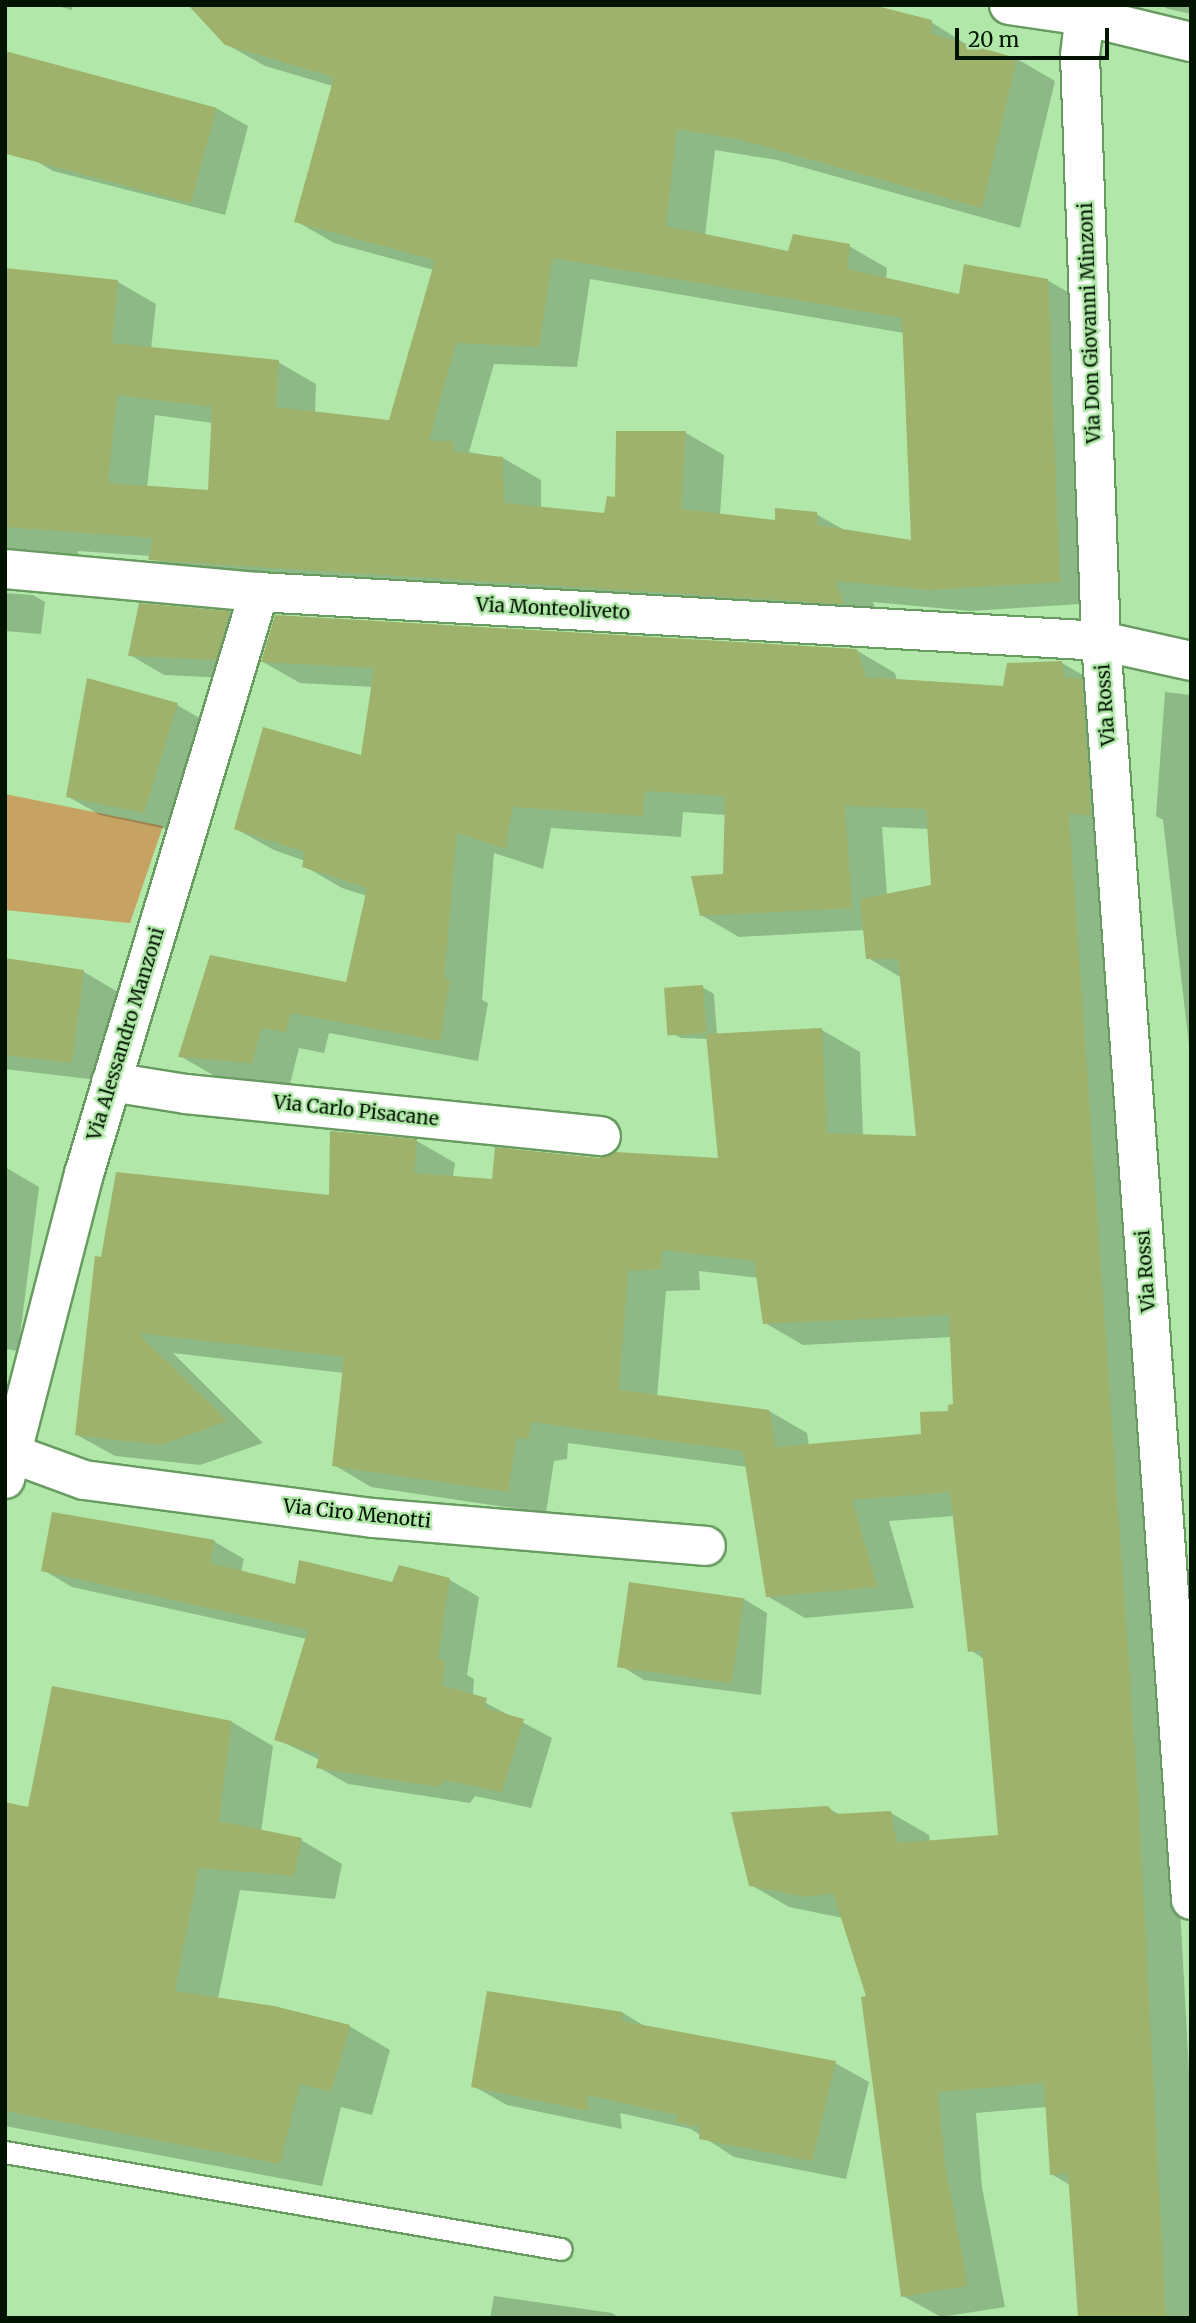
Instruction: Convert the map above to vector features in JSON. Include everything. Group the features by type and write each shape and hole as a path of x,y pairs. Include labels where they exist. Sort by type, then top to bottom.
{"street":[{"path":"1009,5 1085,10 1191,42"},
{"name":"Via Don Giovanni Minzoni","path":"1085,10 1080,55 1101,641"},
{"name":"Via Monteoliveto","path":"5,569 259,592 1101,641 1191,661"},
{"name":"Via Alessandro Manzoni","path":"9,1467 111,1082 259,592"},
{"name":"Via Rossi","path":"1101,641 1191,1900"},
{"name":"Via Carlo Pisacane","path":"111,1082 186,1094 601,1136"},
{"name":"Via Ciro Menotti","path":"9,1467 84,1480 360,1517 706,1546"}],"lane":[{"path":"5,2152 561,2249"}],"shaded area":[{"path":"5,794 163,826 130,923 5,910"}],"building":[{"path":"188,5 873,5 932,20 931,34 1017,58 982,208 738,139 677,129 666,226 788,251 793,234 850,244 847,269 959,294 964,264 1048,279 1060,582 930,590 836,581 843,604 148,560 153,538 5,527 5,268 118,280 112,343 279,360 276,407 389,420 435,260 294,222 334,77 225,45","holes":["553,258 902,318 911,540 818,525 817,512 775,508 775,520 681,509 686,431 616,431 615,497 607,496 604,513 504,503 503,457 455,452 452,441 429,441 456,343 539,347","117,395 212,407 208,490 108,483"]},
{"path":"5,51 217,108 191,203 5,153"},
{"path":"139,603 230,611 216,660 128,656"},
{"path":"275,615 857,649 866,677 1003,686 1007,663 1062,661 1064,677 1082,679 1091,815 1069,814 1138,1793 1166,2318 1078,2318 1068,2173 1050,2175 1044,2083 938,2092 945,2164 968,2286 901,2297 861,1997 866,1996 833,1893 807,1897 749,1886 731,1812 828,1806 835,1814 891,1811 897,1843 998,1835 982,1650 968,1652 950,1492 852,1500 877,1587 766,1597 743,1451 531,1422 529,1438 516,1439 508,1492 332,1466 344,1357 138,1333 227,1421 161,1445 75,1435 95,1256 101,1257 116,1172 329,1195 330,1131 417,1139 414,1173 492,1179 495,1147 599,1158 615,1152 718,1158 706,1034 822,1028 827,1133 916,1136 898,959 866,959 860,899 931,885 926,809 845,806 852,908 700,916 691,876 723,874 725,796 645,791 643,816 513,807 505,849 457,833 444,979 450,980 440,1041 291,1013 286,1032 261,1028 252,1063 178,1057 210,955 346,982 367,888 302,867 305,852 234,829 263,727 361,755 374,668 261,662","holes":["662,1250 754,1261 763,1324 949,1315 953,1404 948,1405 948,1411 920,1412 921,1434 776,1447 769,1410 619,1390 628,1271 662,1269"]},
{"path":"87,678 178,703 144,813 66,797"},
{"path":"5,958 84,970 72,1063 5,1055"},
{"path":"703,985 706,1033 667,1036 664,988"},
{"path":"52,1512 215,1540 210,1563 295,1584 299,1560 392,1582 399,1565 450,1578 438,1659 445,1660 443,1686 487,1698 485,1708 524,1719 502,1792 445,1780 440,1787 316,1768 320,1754 274,1740 308,1630 41,1571"},
{"path":"629,1582 744,1598 732,1683 617,1667"},
{"path":"52,1686 232,1721 219,1821 302,1838 294,1876 199,1868 175,1991 274,2006 350,2025 331,2092 300,2084 280,2164 5,2111 5,1802 28,1807"},
{"path":"487,1991 623,2012 622,2021 836,2061 812,2161 699,2139 700,2127 675,2122 677,2115 587,2095 589,2111 471,2087"}]}
